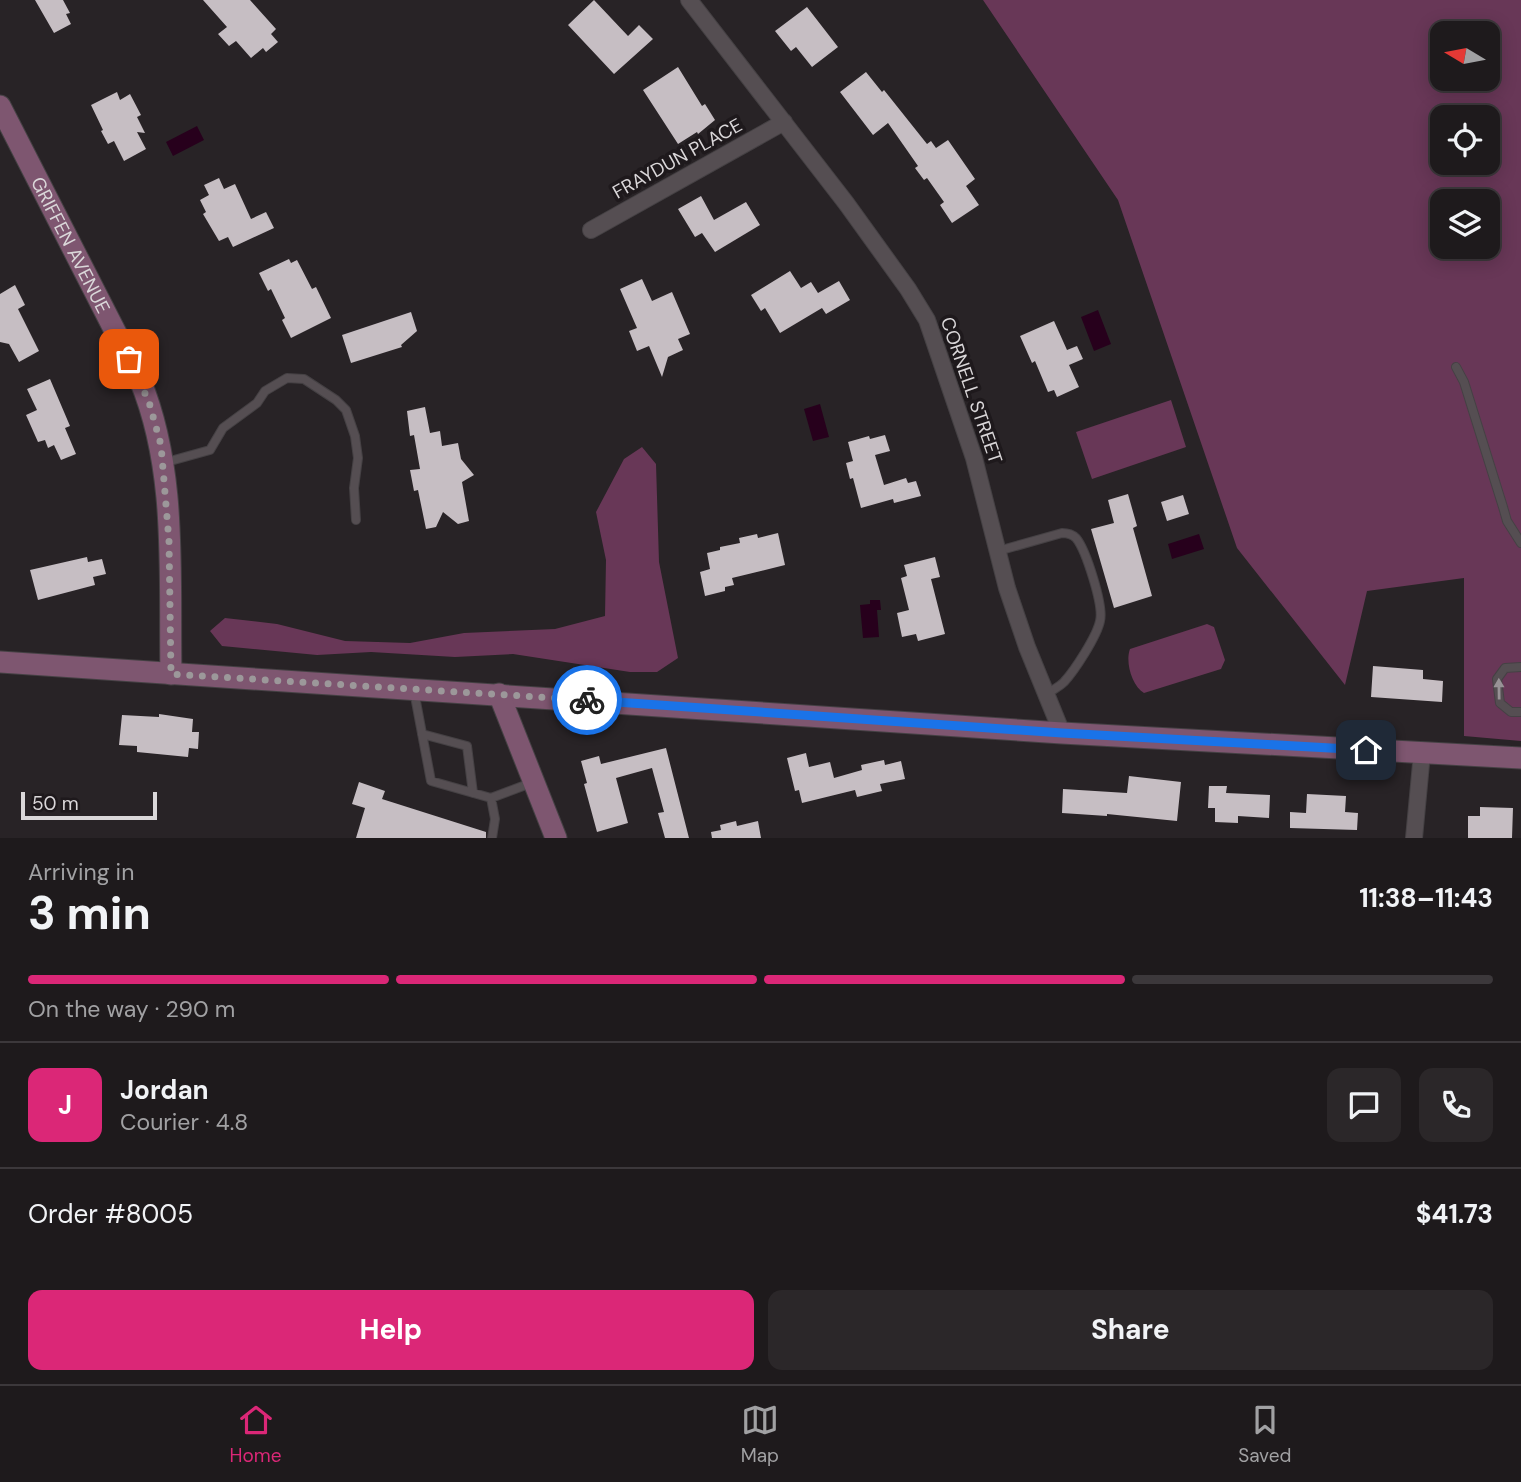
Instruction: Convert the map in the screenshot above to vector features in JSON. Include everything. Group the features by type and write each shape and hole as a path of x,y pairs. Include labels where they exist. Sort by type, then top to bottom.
{"main road":[{"name":"GRIFFEN AVENUE","path":"0,106 140,380 157,425 169,541 171,674"},
{"path":"0,662 1062,733 1521,758"},
{"path":"499,694 556,838"}],"street":[{"name":"CORNELL STREET","path":"689,0 846,203 908,289 926,320 974,458 1019,623 1062,733"},
{"name":"FRAYDUN PLACE","path":"591,230 784,122"},
{"path":"1414,838 1422,753"}],"lane":[{"path":"1456,367 1464,382 1507,521 1521,543"},
{"path":"163,463 210,450 223,428 257,403 265,391 287,378 303,379 336,400 346,410 355,436 358,458 354,488 356,520"},
{"path":"998,551 1069,533 1080,545 1094,582 1101,610 1098,627 1069,676 1047,694"},
{"path":"1521,667 1505,668 1497,679 1500,703 1511,712 1521,712"},
{"path":"413,688 431,781 491,798 534,782"},
{"path":"422,734 467,746 473,793"},
{"path":"491,798 495,819 492,838"}],"shaded area":[{"path":"983,0 1521,0 1521,741 1464,736 1464,578 1367,591 1345,685 1237,548 1118,200"},
{"path":"197,126 204,140 173,156 166,142"},
{"path":"1098,310 1111,344 1094,351 1081,317"},
{"path":"1171,400 1186,447 1092,479 1076,432"},
{"path":"820,404 829,437 813,441 804,409"},
{"path":"642,447 656,464 659,562 678,658 657,672 630,672 513,654 455,657 371,652 317,655 222,646 210,631 225,618 277,624 345,641 410,643 464,633 555,629 605,616 606,560 596,512 624,459"},
{"path":"1199,534 1204,549 1172,559 1168,544"},
{"path":"870,600 880,600 881,610 877,610 879,637 863,638 860,605 870,604"},
{"path":"1207,624 1214,627 1225,660 1221,669 1144,693 1140,690 1129,667 1130,649"}],"building":[{"path":"35,0 63,0 70,13 66,14 71,24 54,33"},
{"path":"203,0 250,0 276,29 271,34 278,42 266,52 263,48 251,58 236,41 229,46 218,34 227,27"},
{"path":"594,0 628,36 639,25 653,39 614,74 568,25"},
{"path":"807,7 838,47 812,67 796,47 791,51 775,31"},
{"path":"678,67 702,106 705,104 715,120 698,134 697,132 678,144 643,90"},
{"path":"866,72 927,144 931,141 936,148 948,140 975,179 966,186 979,205 952,223 940,205 944,202 927,178 924,180 915,168 918,166 888,123 873,135 840,92"},
{"path":"117,92 120,100 130,94 141,115 137,117 145,133 137,132 146,149 124,161 114,141 108,144 91,105"},
{"path":"219,178 224,189 235,184 251,219 266,212 274,228 233,247 228,237 219,241 203,214 206,212 200,200 209,195 204,185"},
{"path":"701,196 714,220 746,202 760,225 715,252 702,233 695,237 678,209"},
{"path":"289,259 291,263 297,260 312,289 316,287 331,318 291,338 271,289 268,291 259,273"},
{"path":"790,271 801,288 811,282 818,293 839,281 850,300 826,314 822,308 780,333 765,308 761,311 751,295"},
{"path":"642,279 652,301 672,292 690,334 678,339 683,350 668,357 662,377 649,346 637,351 629,331 637,328 620,289"},
{"path":"15,285 25,305 18,309 39,351 19,362 9,344 0,342 0,294"},
{"path":"411,312 417,331 402,347 351,363 342,335"},
{"path":"1054,321 1067,350 1077,346 1083,359 1069,365 1079,387 1057,397 1054,390 1048,392 1035,361 1032,363 1020,336"},
{"path":"50,379 70,426 65,428 76,454 61,460 54,445 48,448 45,440 38,442 26,415 37,410 27,389"},
{"path":"425,407 430,433 440,431 442,446 458,443 461,459 474,475 462,482 469,521 458,524 443,512 436,527 426,529 418,490 414,491 410,470 420,469 414,435 410,436 407,411"},
{"path":"885,435 890,451 875,455 884,485 906,478 908,483 916,481 921,496 894,503 893,499 861,508 846,463 853,461 848,442"},
{"path":"1128,494 1137,526 1133,528 1152,596 1114,608 1091,529 1114,523 1108,500"},
{"path":"1183,495 1189,514 1167,521 1161,502"},
{"path":"778,533 785,565 732,578 734,585 725,587 725,591 705,596 700,572 710,569 707,553 740,543 739,538 757,534 758,538"},
{"path":"87,557 88,562 102,559 106,574 93,577 95,585 38,600 30,570"},
{"path":"935,557 940,577 931,579 945,634 918,641 916,634 902,637 897,613 909,610 901,578 907,576 904,565"},
{"path":"1373,666 1423,670 1423,679 1443,681 1442,702 1371,697"},
{"path":"159,714 193,719 192,732 199,732 198,749 189,748 188,757 137,752 137,746 119,745 122,715 159,717"},
{"path":"666,748 689,838 665,838 658,813 664,812 652,768 616,778 628,823 597,832 584,784 587,783 581,761 599,756 601,764"},
{"path":"806,753 809,767 830,762 834,778 862,770 861,765 884,760 885,765 901,761 905,779 880,784 882,791 857,797 855,790 802,803 799,790 795,791 787,758"},
{"path":"1129,776 1181,782 1177,821 1107,814 1062,813 1063,789 1127,793"},
{"path":"359,782 385,791 382,799 486,832 486,838 356,838 365,808 352,804"},
{"path":"1209,786 1227,786 1226,793 1270,795 1269,818 1238,816 1238,823 1215,822 1215,808 1208,808"},
{"path":"1307,794 1346,796 1345,812 1358,813 1357,830 1290,828 1290,812 1306,813"},
{"path":"1480,807 1513,808 1512,838 1468,838 1468,816 1480,816"},
{"path":"736,821 737,826 758,821 761,838 712,838 711,832 721,830 720,825"}],"way so far":[{"path":"129,359 149,402 161,445 169,541 171,674 587,700"}],"route":[{"path":"587,700 1062,733 1366,750"}]}
